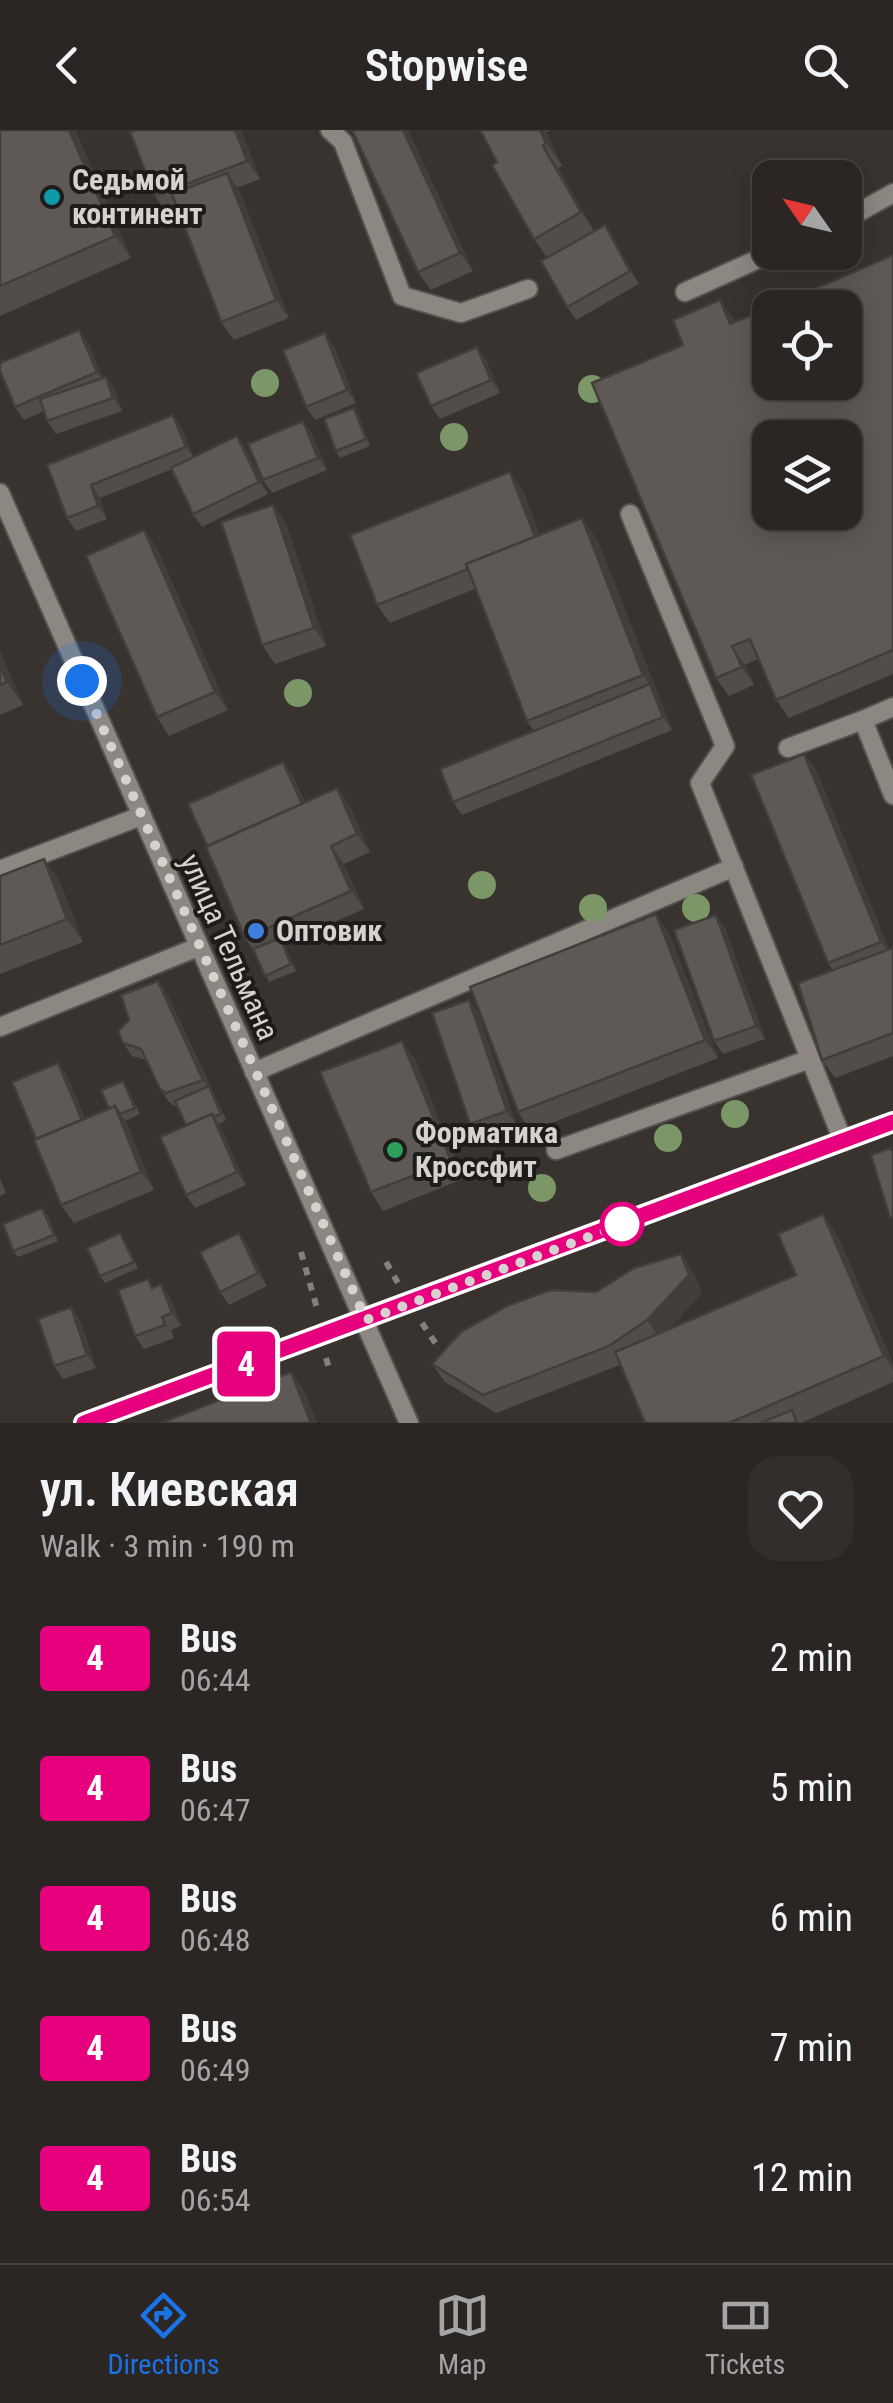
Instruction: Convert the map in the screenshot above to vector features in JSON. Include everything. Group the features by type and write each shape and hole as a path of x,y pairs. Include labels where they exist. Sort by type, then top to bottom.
{"street":[{"path":"330,130 343,142 402,296 461,313 528,290"},
{"path":"862,211 893,194"},
{"path":"686,292 752,262"},
{"name":"улица Тельмана","path":"0,493 4,514 409,1423"},
{"path":"630,514 726,746 700,783 843,1141"},
{"path":"788,748 893,708"},
{"path":"863,720 893,795"},
{"path":"0,870 141,816"},
{"path":"254,1072 734,868"},
{"path":"0,1027 198,946"},
{"path":"556,1150 810,1059"},
{"path":"84,1423 893,1122"}],"path":[{"path":"300,1247 315,1294"}],"building":[{"name":"Седьмой континент","path":"0,130 69,130 115,236 0,286"},
{"path":"235,130 247,161 155,196 130,132"},
{"path":"352,130 403,130 460,253 418,272"},
{"path":"480,130 540,130 546,143 543,146 581,212 534,239 492,165 497,162"},
{"path":"227,173 276,300 221,322 172,194"},
{"path":"605,225 630,271 567,307 541,261"},
{"path":"893,255 893,650 776,700 750,639 732,646 742,667 716,678 592,383 683,345 673,320 720,300 730,324 752,315 752,400 862,400 862,290 812,290"},
{"path":"79,330 97,372 15,407 0,363"},
{"path":"325,333 347,390 306,407 283,350"},
{"path":"477,347 491,380 431,406 416,373"},
{"path":"106,377 113,398 47,421 40,399"},
{"path":"354,408 366,439 336,451 324,419"},
{"path":"173,415 186,447 91,485 98,506 67,518 47,465"},
{"path":"303,421 318,458 263,480 248,444"},
{"path":"237,436 259,482 193,514 171,468"},
{"path":"510,472 535,537 377,605 350,535"},
{"path":"273,505 314,628 262,645 221,522"},
{"path":"582,518 643,675 527,721 466,564"},
{"path":"144,530 215,692 157,717 86,556"},
{"path":"0,666 7,682 0,685"},
{"path":"650,684 663,717 453,802 440,769"},
{"path":"804,754 881,942 828,963 751,775"},
{"path":"283,762 302,804 207,846 188,804"},
{"path":"337,788 357,834 331,846 351,891 245,938 206,847"},
{"path":"44,859 67,919 0,945 0,876"},
{"path":"656,914 705,1040 518,1112 470,987"},
{"path":"716,915 756,1026 714,1041 674,930"},
{"path":"280,938 291,964 265,976 253,949"},
{"path":"893,948 893,1033 822,1060 798,983"},
{"path":"158,981 203,1080 166,1093 160,1089 141,1049 123,1043 118,1031 129,1020 121,995"},
{"path":"469,1000 507,1111 470,1124 432,1013"},
{"path":"402,1041 451,1161 371,1192 320,1072"},
{"path":"58,1063 82,1120 36,1139 12,1082"},
{"path":"123,1081 135,1108 120,1114 115,1106 109,1109 101,1090"},
{"path":"209,1086 221,1114 186,1125 175,1101"},
{"path":"115,1106 141,1172 61,1205 34,1140"},
{"path":"212,1114 237,1172 186,1195 160,1137"},
{"path":"891,1148 893,1217 890,1218 871,1155"},
{"path":"42,1208 54,1235 13,1251 3,1224"},
{"path":"823,1214 884,1356 729,1423 645,1423 615,1352 796,1275 778,1234"},
{"path":"120,1233 134,1262 100,1276 87,1248"},
{"path":"239,1233 258,1273 220,1292 200,1252"},
{"path":"681,1254 689,1275 647,1320 609,1346 483,1395 432,1364 461,1332 507,1306 550,1290 596,1292 634,1268"},
{"path":"148,1279 152,1288 161,1284 172,1313 162,1317 165,1325 135,1336 118,1290"},
{"path":"71,1307 87,1355 54,1366 38,1319"},
{"path":"291,1372 311,1423 161,1423"},
{"path":"792,1410 797,1423 760,1423"}],"bus line":[{"name":"4","path":"84,1423 893,1122"}],"place":[{"name":"Седьмой континент","path":"52,197"},
{"name":"Оптовик","path":"256,931"},
{"name":"Форматика Кроссфит","path":"395,1150"}],"route":[{"path":"82,681 366,1320 634,1220 622,1224"}]}
